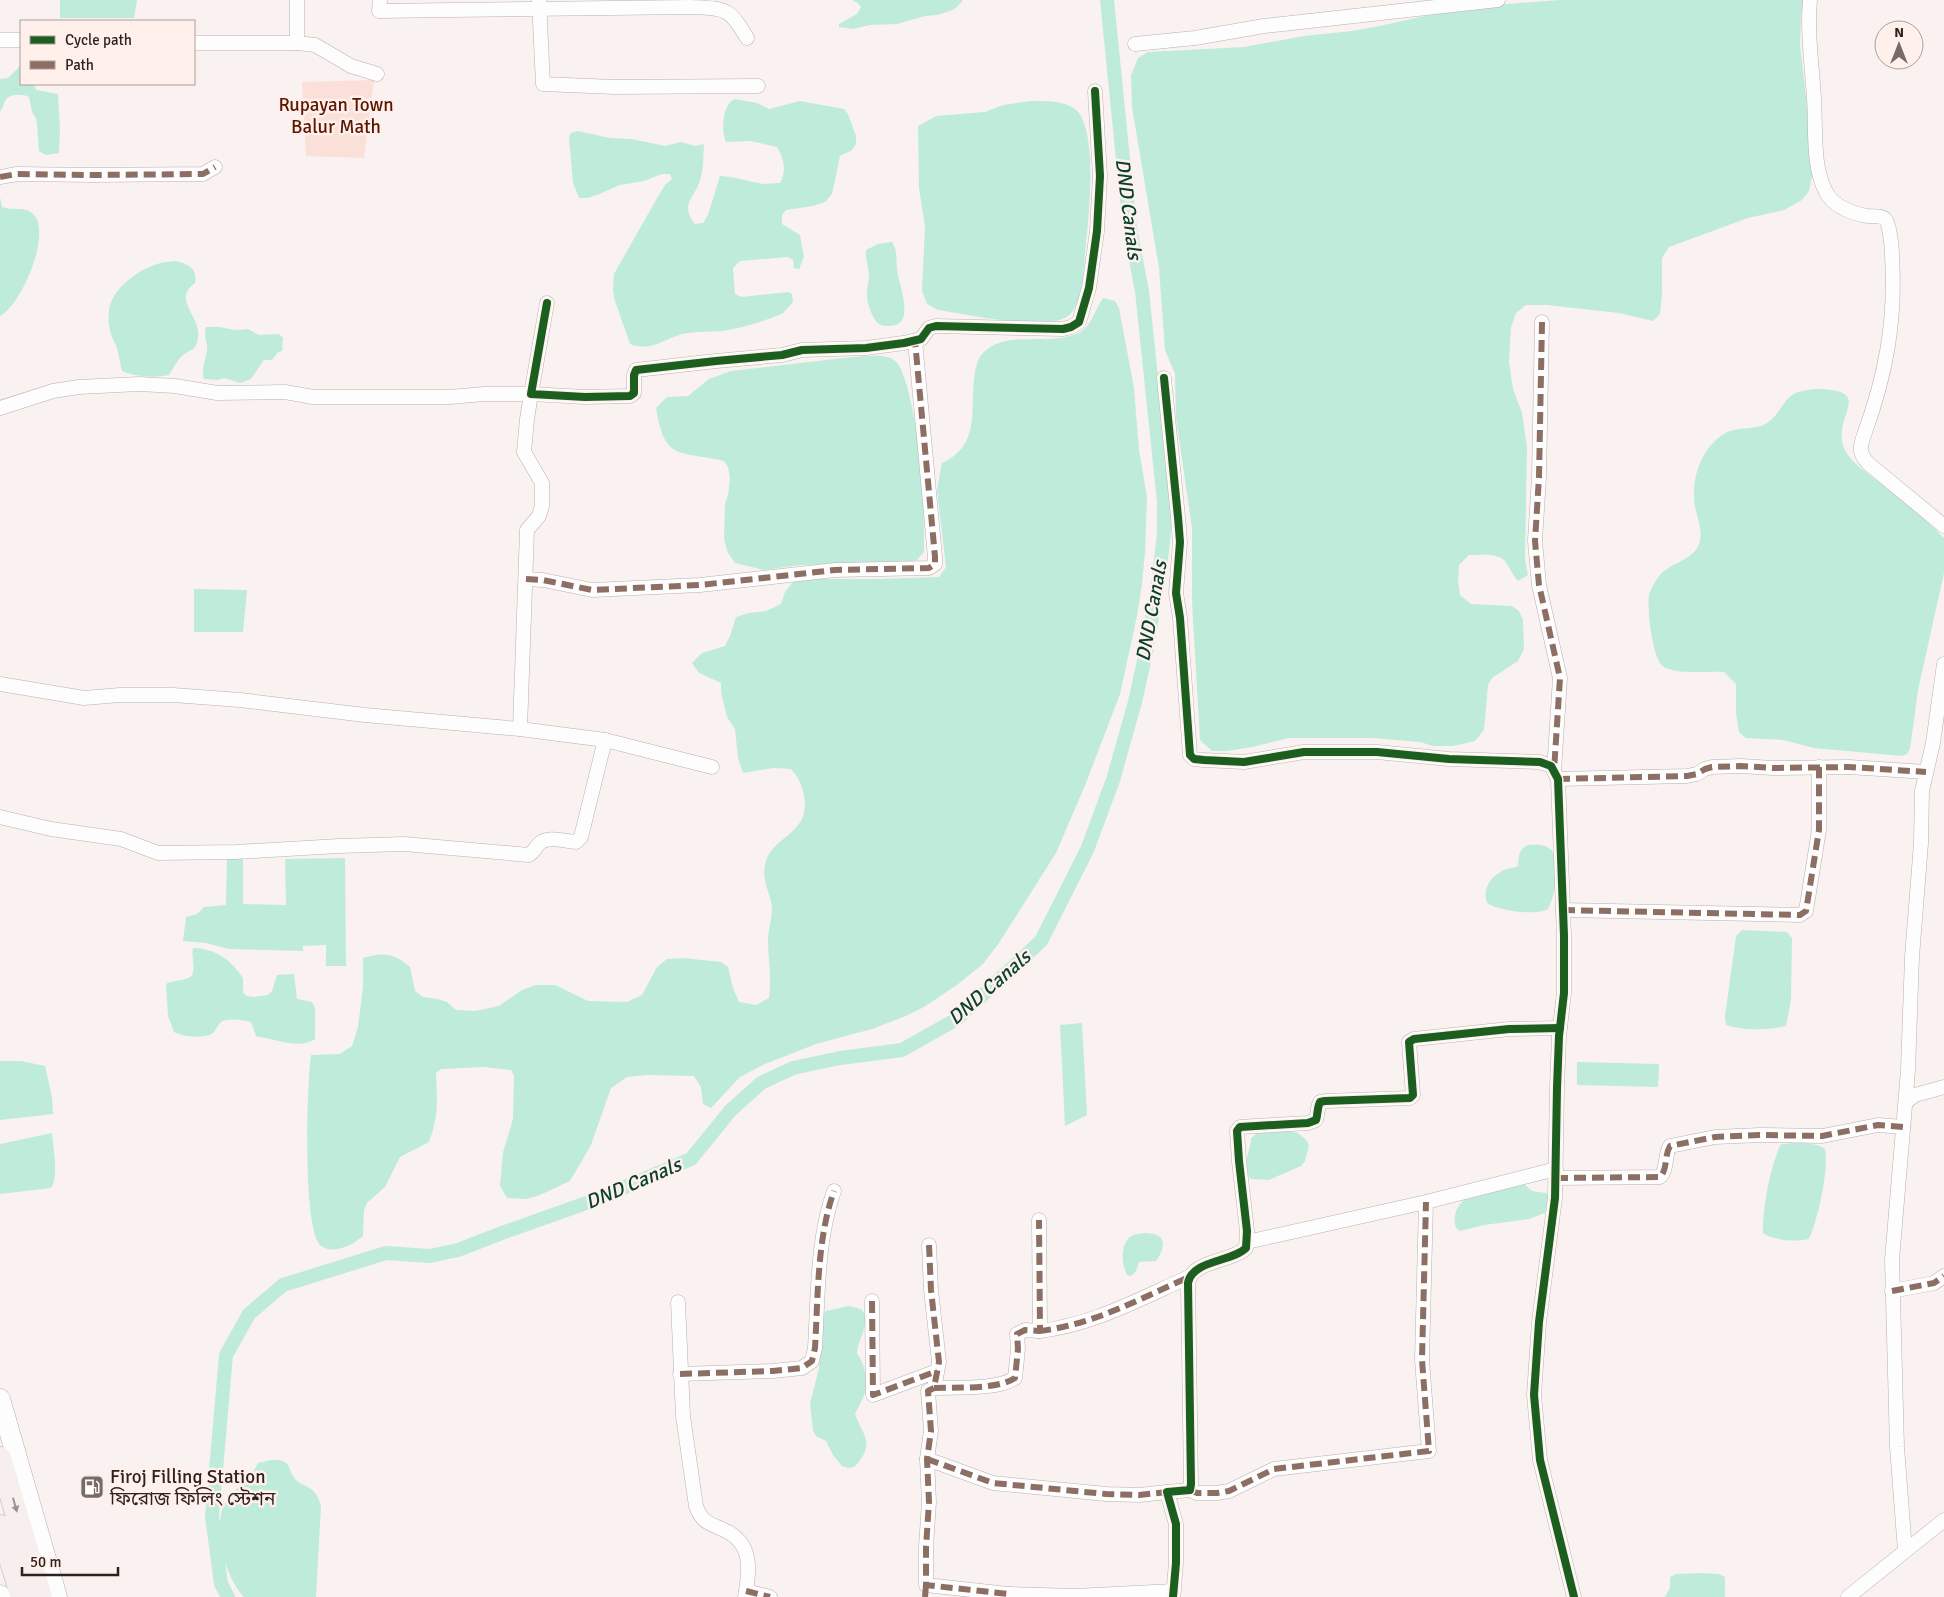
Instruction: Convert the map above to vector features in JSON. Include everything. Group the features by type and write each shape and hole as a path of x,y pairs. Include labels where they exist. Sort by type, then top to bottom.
{"main road":[{"path":"0,1458 50,1596"},
{"path":"0,1526 22,1597"}],"street":[{"path":"297,0 297,43"},
{"path":"380,0 379,11 539,4 716,8 732,14 747,38"},
{"path":"1135,44 1195,38 1264,26 1446,4 1498,0"},
{"path":"1810,0 1808,33 1817,162 1826,192 1836,204 1868,217 1880,217 1886,220 1892,255 1892,320 1887,358 1872,416 1862,440 1860,449 1862,457 1944,526"},
{"path":"539,4 543,84 614,87 758,86"},
{"path":"0,40 20,40"},
{"path":"195,43 297,43 315,45 351,66 377,74"},
{"path":"0,408 53,391 107,384 175,386 217,393 285,392 313,396 450,397 484,394 531,394 592,397 630,396 634,393 634,375 636,370 716,360 782,355 802,350 866,348 915,341 921,338 929,328 936,326 1070,327 1079,322 1089,288 1097,231 1100,176 1094,90"},
{"path":"0,177 17,174 204,174 215,167"},
{"path":"520,729 527,530 539,516 542,506 542,483 524,452 526,419 547,303"},
{"path":"1542,322 1539,477 1535,541 1539,585 1560,678 1556,775 1564,966 1557,1088 1554,1222 1539,1322 1534,1395 1540,1460 1574,1597"},
{"path":"526,580 543,580 592,590 700,585 835,570 929,568 935,564 935,557 915,341"},
{"path":"1164,378 1180,542 1176,593 1180,618 1190,755 1194,759 1244,762 1304,752 1376,752 1449,760 1540,762 1546,763 1556,775 1687,776 1719,766 1877,768 1926,772"},
{"path":"1905,1551 1897,1446 1892,1291 1894,1231 1906,1102 1915,918 1921,843 1922,791 1934,735 1944,664"},
{"path":"0,684 84,698 104,698 120,695 182,696 249,701 366,715 520,729 605,740 712,767"},
{"path":"0,817 51,829 121,839 158,853 235,852 404,844 529,855 535,852 538,844 546,840 576,842 581,837 605,740"},
{"path":"1563,910 1800,915 1806,911 1817,846 1819,830 1819,767"},
{"path":"1167,1492 1176,1524 1176,1563 1173,1594 1075,1596 926,1591 927,1459 931,1431 928,1392 934,1388 1008,1383 1015,1378 1018,1349 1017,1334 1025,1330 1039,1331 1062,1328 1101,1317 1189,1277 1200,1268 1240,1254 1246,1248 1247,1242 1238,1146 1238,1131 1240,1127 1308,1123 1316,1120 1318,1106 1320,1102 1325,1101 1410,1098 1413,1095 1409,1042 1414,1039 1509,1029 1560,1028"},
{"path":"1906,1102 1915,1095 1944,1087"},
{"path":"1247,1242 1556,1173 1660,1177 1664,1172 1667,1150 1670,1146 1702,1139 1760,1134 1822,1136 1878,1125 1904,1127"},
{"path":"680,1374 773,1371 802,1368 812,1361 815,1348 823,1248 829,1204 834,1191"},
{"path":"927,1459 993,1483 1106,1494 1139,1495 1190,1490 1197,1493 1217,1493 1229,1491 1274,1469 1429,1451 1422,1360 1426,1202"},
{"path":"1039,1220 1039,1331"},
{"path":"929,1245 931,1290 939,1362 934,1388"},
{"path":"1892,1291 1934,1282 1944,1276"},
{"path":"1189,1277 1190,1490"},
{"path":"872,1301 873,1395 937,1372"},
{"path":"678,1302 683,1416 696,1506 700,1518 741,1541 747,1554 746,1594 770,1597"},
{"path":"0,1399 50,1596"},
{"path":"1848,1597 1944,1520"}],"green space":[{"name":"Rupayan Town Balur Math","path":"374,80 364,158 306,156 302,82"}],"shaded area":[{"path":"60,0 137,0 134,18 60,18"},
{"path":"852,0 963,0 952,10 897,24 870,25 853,29 839,27 839,24 857,14 861,7"},
{"path":"1560,0 1805,0 1801,14 1800,45 1812,176 1809,191 1802,200 1784,210 1748,218 1669,247 1662,258 1660,314 1653,321 1619,313 1547,305 1526,305 1516,313 1511,327 1509,362 1513,389 1522,413 1527,447 1525,559 1528,575 1518,581 1504,560 1490,555 1469,555 1459,565 1458,581 1460,595 1471,604 1512,606 1519,611 1523,620 1524,649 1518,661 1492,678 1488,685 1484,730 1475,741 1453,746 1433,746 1420,742 1373,738 1289,738 1252,747 1212,751 1200,740 1192,602 1192,528 1176,418 1175,374 1165,350 1159,268 1132,107 1131,75 1138,58 1148,52 1244,47 1304,36 1352,31 1466,7"},
{"path":"20,66 20,85 34,85 36,90 58,94 59,153 46,155 39,151 36,118 32,112 29,97 13,95 7,98 0,112 0,79 8,78"},
{"path":"735,99 757,103 769,109 800,101 844,109 848,114 856,136 856,144 852,150 840,156 832,194 825,202 813,206 786,210 782,215 782,224 800,235 804,257 799,269 794,268 793,260 788,257 740,261 733,268 735,294 742,297 788,292 792,294 793,302 779,315 744,326 723,331 688,333 653,345 639,346 630,344 614,298 614,274 665,185 672,179 670,174 662,174 644,181 620,185 587,198 579,198 573,183 569,137 571,133 578,131 665,146 681,142 695,146 704,144 701,176 688,206 690,217 695,224 703,223 708,215 720,176 763,184 780,183 782,178 784,170 783,160 777,147 750,141 726,142 723,131 725,112 727,106"},
{"path":"1030,101 1063,103 1079,113 1085,125 1090,158 1090,196 1084,272 1077,303 1068,316 1042,322 985,318 938,310 927,304 922,291 925,227 919,188 918,126 936,116 985,112 1003,105"},
{"path":"0,197 2,207 25,210 32,213 38,222 39,235 37,250 25,283 17,298 0,316"},
{"path":"892,242 896,254 904,314 902,321 897,325 885,326 876,321 868,303 869,277 866,250 878,244"},
{"path":"175,261 188,265 195,274 195,283 188,290 186,296 197,326 197,343 193,349 181,357 169,375 133,375 122,371 109,324 112,300 127,281 140,272 154,265"},
{"path":"1103,298 1115,301 1119,308 1134,388 1139,450 1147,497 1145,552 1137,616 1120,694 1086,783 1056,853 999,943 983,964 957,985 924,1007 906,1016 872,1029 816,1044 765,1064 740,1077 711,1108 703,1104 701,1087 694,1076 647,1075 627,1077 611,1088 591,1145 570,1181 527,1199 507,1198 500,1186 503,1152 513,1119 514,1076 511,1070 484,1067 441,1069 436,1073 436,1116 429,1142 400,1157 385,1187 367,1203 364,1210 363,1236 343,1248 331,1250 321,1246 315,1235 308,1186 307,1123 311,1055 340,1054 352,1046 358,1027 363,987 363,958 388,955 399,959 410,967 415,991 423,997 447,1002 456,1010 475,1011 499,1006 522,990 536,985 555,985 588,1001 627,1002 642,995 657,967 667,959 683,958 721,962 728,967 733,988 739,1002 756,1005 769,998 768,940 772,907 765,877 766,861 771,852 797,826 802,818 805,808 804,795 796,775 791,769 773,768 743,773 738,758 735,729 727,717 721,693 721,683 699,673 692,663 702,653 725,646 736,617 766,611 781,604 785,592 793,582 810,579 939,577 946,567 937,490 942,463 955,455 963,446 968,436 971,424 975,372 980,356 994,345 1006,341 1059,338 1083,330"},
{"path":"206,327 235,330 248,329 259,335 279,334 283,338 282,351 278,352 272,360 264,360 251,379 240,383 225,378 218,380 204,379 203,369 207,351"},
{"path":"879,356 890,358 900,367 905,380 914,415 921,468 924,506 924,552 917,560 902,563 800,565 764,570 735,563 728,553 724,539 725,504 730,478 728,467 724,461 685,454 669,446 664,438 656,408 667,397 688,396 709,379 731,371 852,357"},
{"path":"1814,389 1834,390 1845,394 1849,400 1842,428 1842,440 1846,452 1862,469 1944,538 1944,573 1918,690 1910,749 1907,754 1902,756 1814,748 1783,740 1746,738 1739,732 1736,714 1736,684 1724,672 1685,672 1664,667 1656,655 1653,645 1649,595 1654,584 1664,571 1689,556 1699,544 1701,534 1695,507 1694,487 1698,468 1707,450 1727,432 1762,426 1775,417 1792,395"},
{"path":"194,589 247,590 243,632 194,632"},
{"path":"1528,845 1547,847 1556,858 1556,885 1548,909 1535,912 1518,912 1488,904 1486,889 1490,881 1502,871 1518,866 1521,851"},
{"path":"345,858 346,966 326,966 326,945 303,946 303,951 229,949 206,943 183,941 186,917 197,914 204,907 226,905 227,859 243,859 243,904 286,905 285,859"},
{"path":"1742,930 1787,932 1792,938 1791,1000 1786,1026 1756,1029 1726,1025 1725,1016 1736,936"},
{"path":"193,948 208,950 228,961 243,978 243,993 247,996 268,995 272,991 277,975 294,974 297,999 312,1002 315,1008 315,1039 302,1044 295,1044 260,1037 256,1036 251,1022 237,1020 223,1021 213,1033 200,1037 174,1032 168,1016 166,984 186,979 192,975"},
{"path":"1082,1023 1087,1115 1065,1126 1060,1025"},
{"path":"0,1061 21,1061 45,1066 52,1097 53,1114 0,1120"},
{"path":"1577,1062 1659,1064 1658,1087 1577,1085"},
{"path":"1287,1131 1298,1133 1307,1141 1309,1146 1305,1161 1301,1166 1269,1180 1251,1179 1246,1170 1246,1159 1251,1138 1259,1132"},
{"path":"52,1133 55,1177 51,1188 0,1194 0,1144"},
{"path":"1781,1144 1809,1144 1825,1149 1826,1158 1822,1194 1809,1239 1785,1240 1773,1238 1763,1233 1768,1187 1777,1152"},
{"path":"1524,1184 1532,1191 1546,1193 1548,1196 1545,1213 1529,1219 1484,1225 1460,1231 1456,1228 1456,1210 1469,1197"},
{"path":"1144,1233 1160,1237 1163,1245 1160,1255 1156,1261 1139,1262 1136,1271 1131,1276 1127,1275 1123,1257 1125,1243 1131,1236"},
{"path":"849,1306 861,1309 865,1319 857,1354 863,1363 866,1387 863,1398 855,1413 865,1436 866,1446 865,1452 858,1463 848,1468 842,1466 833,1455 826,1441 816,1436 813,1431 810,1404 819,1368 822,1317 826,1311"},
{"path":"280,1460 286,1463 297,1480 315,1493 321,1506 316,1597 244,1597 237,1588 226,1565 222,1551 220,1524 226,1502 251,1474 258,1463"},
{"path":"1676,1574 1719,1574 1725,1577 1725,1597 1665,1597 1670,1588 1670,1577"}],"waterway":[{"name":"DND Canals","path":"228,1597 221,1584 212,1516 226,1355 249,1314 283,1285 386,1253 430,1256 458,1250 592,1201 691,1159 730,1111 761,1083 793,1068 840,1058 902,1050 957,1019 1041,941 1087,850 1113,780 1135,702 1146,652 1164,533 1164,502 1142,291 1130,229 1107,0"}],"marked path":[{"path":"0,177 17,174 203,174 215,167"},
{"path":"1542,322 1539,477 1535,541 1539,585 1560,678 1554,771"},
{"path":"526,579 543,580 592,590 700,585 835,570 929,568 935,564 935,557 915,341"},
{"path":"1558,779 1687,776 1697,774 1712,767 1741,766 1773,768 1849,767 1926,772"},
{"path":"1563,910 1800,915 1806,911 1819,830 1819,767"},
{"path":"1556,1178 1660,1177 1664,1170 1670,1146 1715,1137 1760,1135 1822,1136 1878,1125 1903,1127"},
{"path":"680,1374 773,1371 802,1368 812,1361 815,1348 821,1248 828,1209 834,1191"},
{"path":"1190,1490 1197,1493 1217,1493 1229,1491 1274,1469 1429,1451 1422,1360 1426,1202"},
{"path":"934,1388 987,1386 1007,1382 1015,1378 1018,1349 1017,1334 1025,1330 1039,1331 1040,1329 1039,1220"},
{"path":"929,1245 931,1290 939,1362 934,1388 928,1391 931,1431 927,1459 929,1502 926,1585 1008,1594"},
{"path":"1892,1291 1934,1283 1944,1276"},
{"path":"1039,1331 1059,1328 1097,1317 1189,1277"},
{"path":"872,1301 873,1395 937,1371"},
{"path":"927,1459 993,1483 1106,1494 1139,1495 1167,1492"},
{"path":"925,1597 926,1585"},
{"path":"746,1591 770,1597"}],"cycle path":[{"path":"547,303 531,394 585,397 630,396 634,393 634,375 636,370 782,355 802,350 866,348 904,343 921,339 929,328 936,326 1063,329 1071,327 1079,322 1089,288 1097,231 1100,176 1095,91"},
{"path":"1164,378 1180,542 1176,593 1180,618 1190,755 1194,759 1244,762 1304,752 1377,752 1449,759 1540,762 1551,766 1558,779 1564,936 1564,993 1559,1036 1555,1198 1539,1322 1534,1395 1540,1460 1574,1597"},
{"path":"1173,1597 1176,1563 1176,1524 1167,1492 1190,1490 1191,1484 1188,1283 1191,1275 1197,1270 1240,1253 1246,1248 1247,1231 1237,1131 1240,1127 1308,1123 1316,1120 1318,1106 1320,1102 1325,1101 1410,1098 1413,1095 1409,1042 1414,1039 1509,1029 1560,1028"}],"place":[{"name":"Firoj Filling Station ফিরোজ ফিলিং স্টেশন","path":"92,1487"}]}
